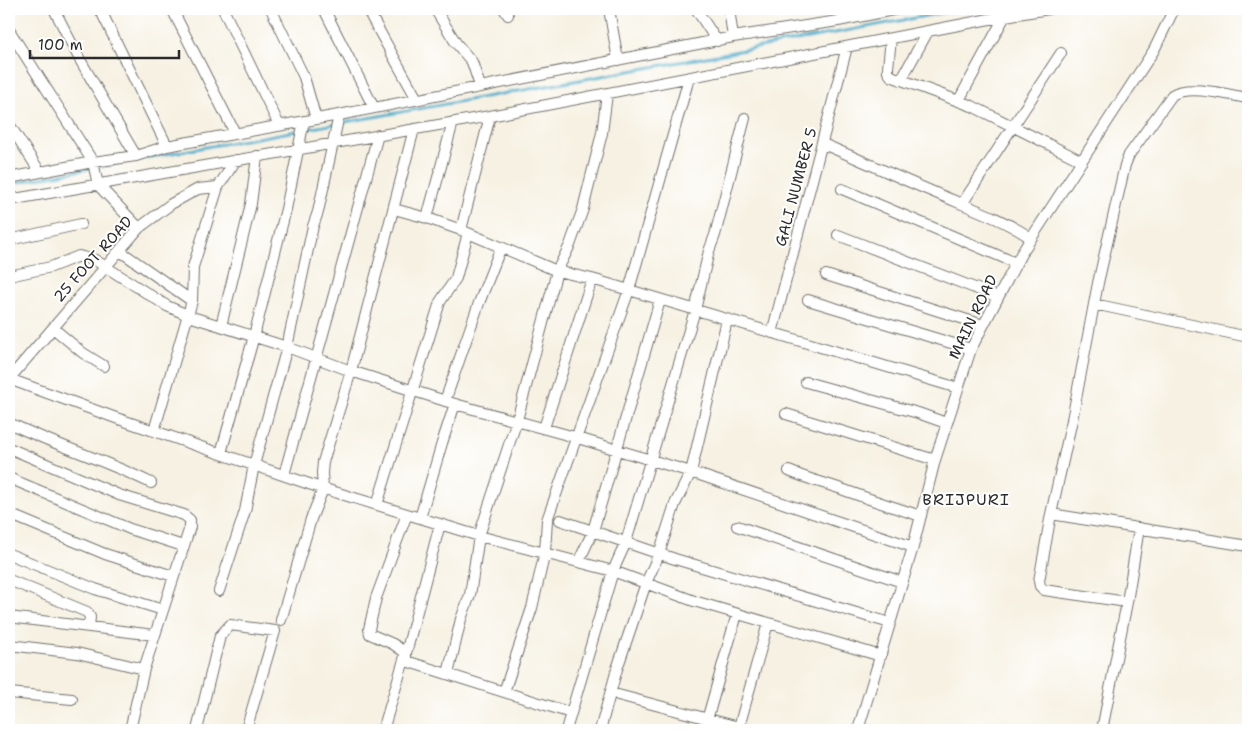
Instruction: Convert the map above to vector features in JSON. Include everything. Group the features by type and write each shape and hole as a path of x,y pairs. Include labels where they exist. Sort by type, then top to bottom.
{"street":[{"path":"54,9 79,58 136,156"},
{"path":"100,9 167,146"},
{"path":"172,9 235,133"},
{"path":"223,9 279,125"},
{"path":"270,9 304,77 316,119"},
{"path":"324,9 374,108"},
{"path":"367,9 416,100"},
{"path":"435,9 456,43 472,62 480,86"},
{"path":"609,9 618,60"},
{"path":"696,9 717,41"},
{"path":"729,9 733,38"},
{"path":"9,178 136,156 167,146 339,115 480,86 898,9"},
{"path":"9,200 490,116 1005,16 1050,9"},
{"name":"MAIN ROAD","path":"858,730 913,547 935,460 971,349 1016,263 1158,43 1174,9"},
{"path":"959,100 1005,16"},
{"path":"9,30 93,162 98,185 140,228"},
{"path":"901,80 928,31"},
{"path":"891,38 888,72 891,76 959,100 1082,161"},
{"name":"GALI NUMBER 5","path":"772,333 847,47"},
{"path":"962,204 1061,53"},
{"path":"504,692 532,608 545,552 547,520 578,438 629,290 689,78"},
{"path":"1127,602 1044,590 1040,586 1039,581 1094,304 1126,160 1172,95 1178,91 1185,90 1248,98"},
{"path":"448,674 461,618 470,595 479,536 517,420 557,271 570,245 583,209 602,133 607,94"},
{"path":"219,591 245,511 254,465 287,347 339,115"},
{"path":"377,505 414,391 440,302 456,278 490,116"},
{"path":"566,730 613,571 626,542 695,310 745,118"},
{"path":"221,454 254,336 286,209 304,121"},
{"path":"427,218 453,122"},
{"path":"9,124 40,172"},
{"path":"281,620 323,489 323,462 351,371 414,129"},
{"path":"284,476 378,135"},
{"path":"823,144 990,215 1031,238"},
{"path":"221,326 251,204 257,156"},
{"path":"154,431 192,300 194,267 218,187 236,160"},
{"name":"25 FOOT ROAD","path":"9,379 140,228 171,204 198,189 218,187"},
{"path":"842,189 1016,263"},
{"path":"394,209 427,218 465,232 557,271 592,279 958,388"},
{"path":"9,240 81,224"},
{"path":"838,236 998,297"},
{"path":"445,400 501,247"},
{"path":"120,251 192,300"},
{"path":"9,276 52,267 79,256 95,260 167,306 188,315 287,347 351,371 455,404 517,420 691,472 913,547"},
{"path":"826,275 983,325"},
{"path":"544,428 592,279"},
{"path":"580,561 593,531 660,300"},
{"path":"808,300 971,349"},
{"path":"1094,304 1248,337"},
{"path":"600,730 617,669 646,583 659,554 675,504 691,472 727,320"},
{"path":"53,328 83,353 104,366"},
{"path":"9,379 323,489 479,536 580,561 694,601 881,656"},
{"path":"806,382 918,413 946,423"},
{"path":"420,518 455,404"},
{"path":"786,414 935,460"},
{"path":"9,423 42,439 131,473 151,483"},
{"path":"9,448 119,495 188,517 191,523 154,635 130,730"},
{"path":"789,471 921,516"},
{"path":"9,478 130,529 183,546"},
{"path":"9,514 105,554 173,576"},
{"path":"406,653 393,644 370,634 368,629 376,598 407,514"},
{"path":"1051,514 1248,546"},
{"path":"560,520 659,554 890,623"},
{"path":"382,730 406,653 440,524"},
{"path":"737,526 902,582"},
{"path":"1102,730 1127,602 1139,528"},
{"path":"9,554 95,589 163,610"},
{"path":"9,580 81,608 89,614 89,627"},
{"path":"707,720 737,614"},
{"path":"9,618 154,635"},
{"path":"739,727 768,623"},
{"path":"197,730 220,636 230,625 275,631 246,730"},
{"path":"9,645 77,653 144,669"},
{"path":"406,653 406,662 571,713"},
{"path":"9,693 72,699"},
{"path":"618,695 750,730"}],"waterway":[{"path":"145,158 963,9"},
{"path":"9,184 124,162"}],"district":[{"name":"BRIJPURI","path":"966,499"}]}
